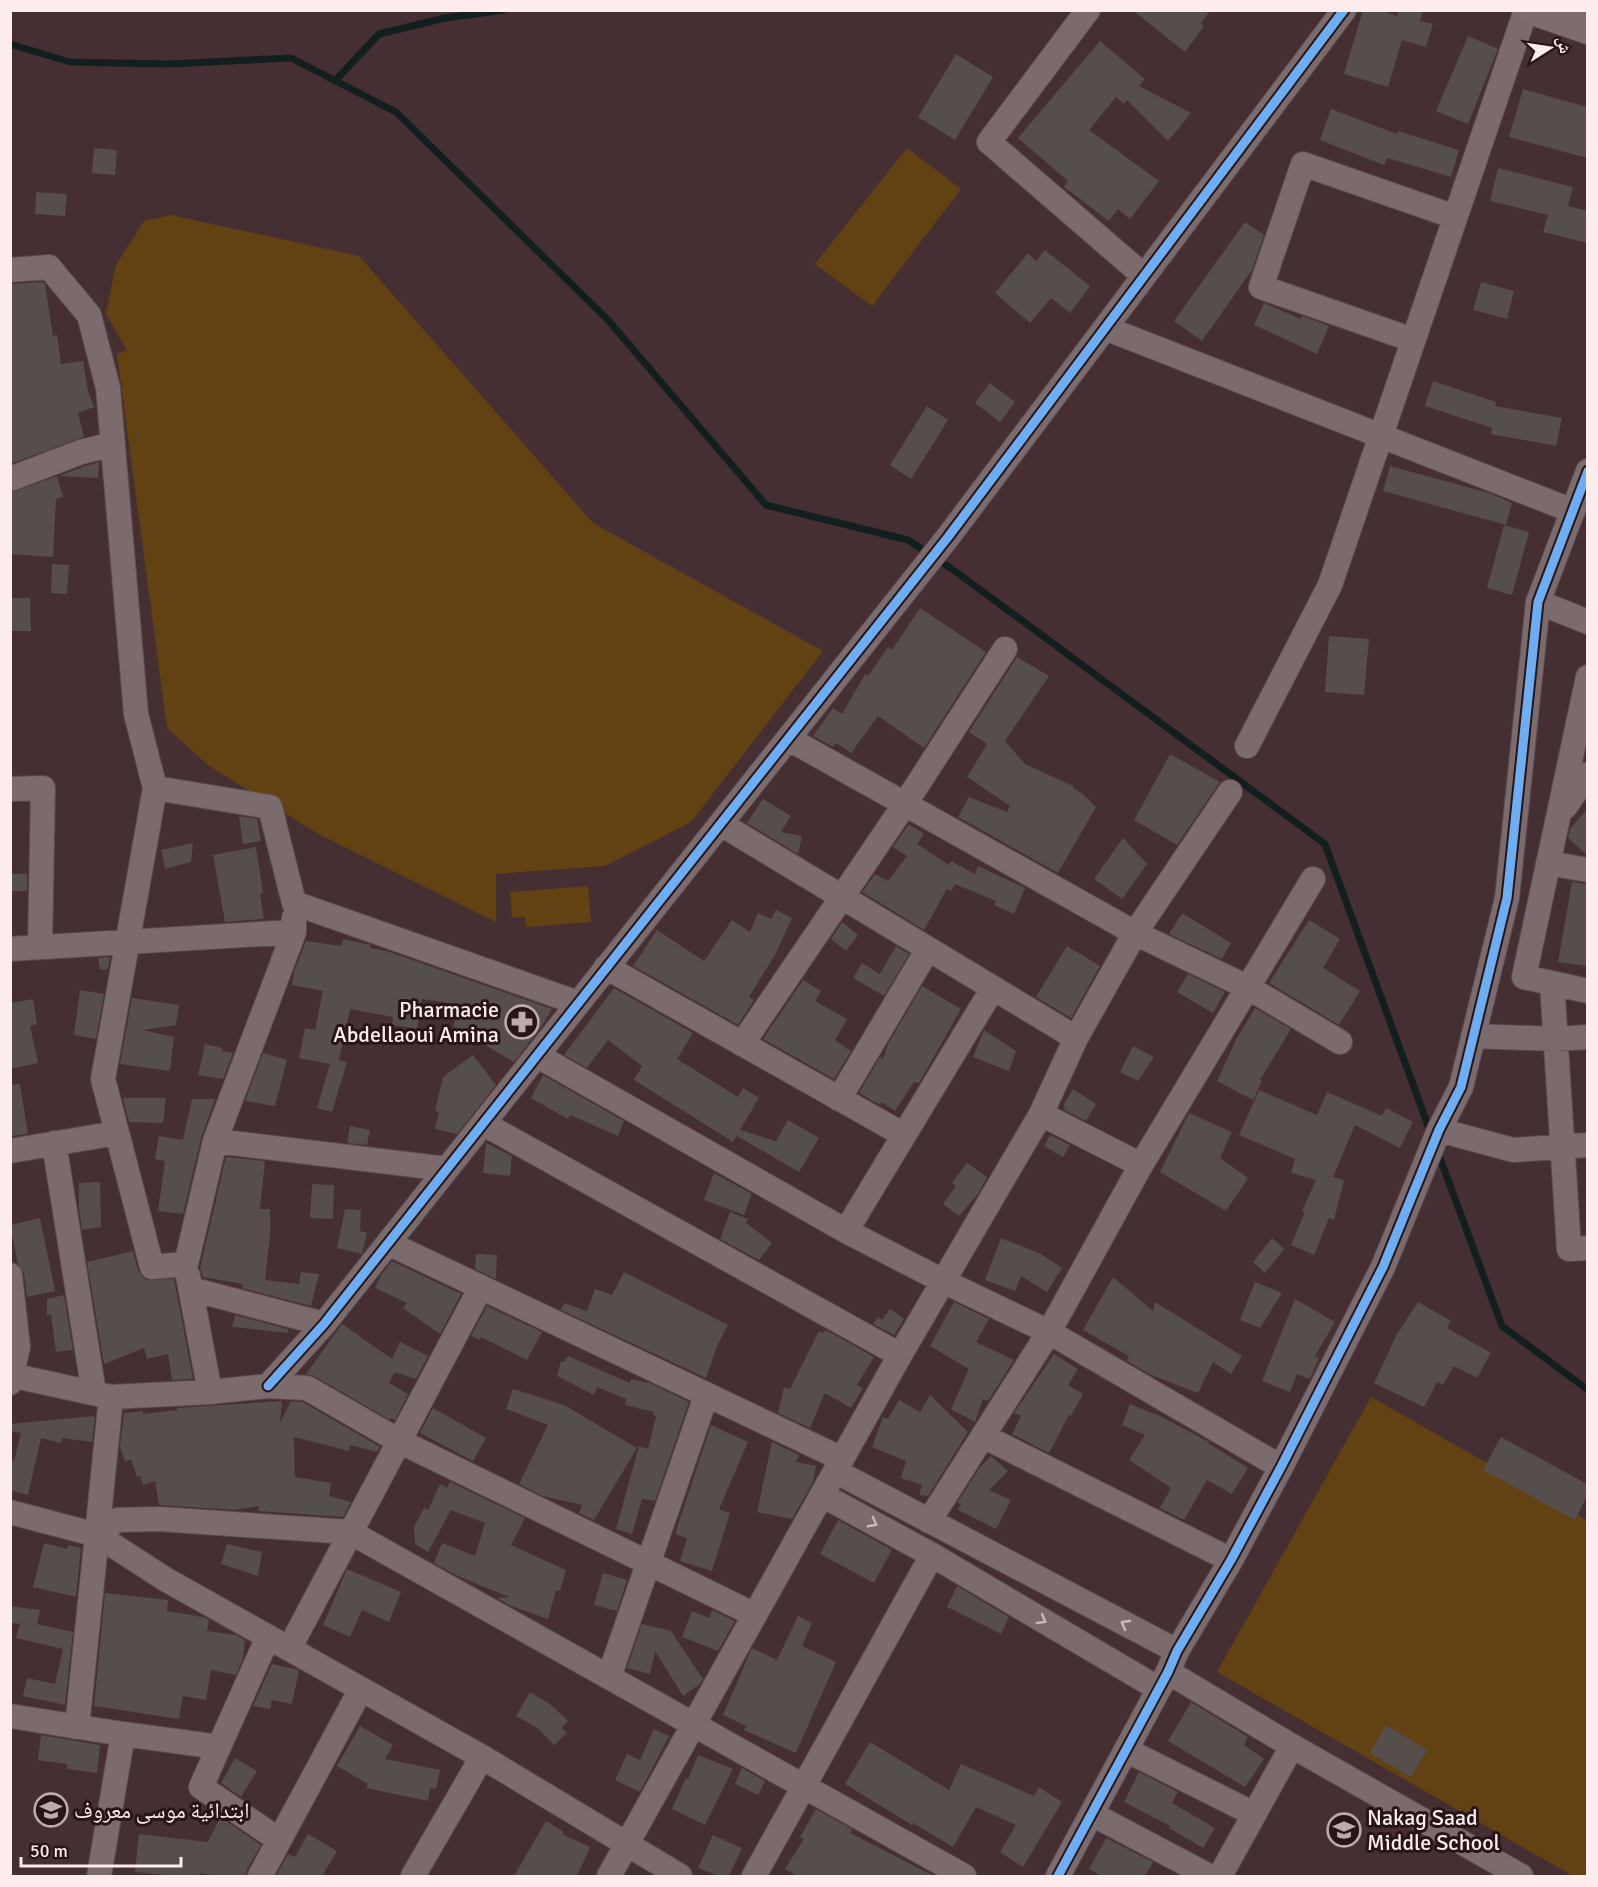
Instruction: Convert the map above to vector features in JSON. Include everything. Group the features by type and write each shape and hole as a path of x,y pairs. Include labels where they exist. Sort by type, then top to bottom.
{"main road":[{"path":"1533,10 1587,28"}],"street":[{"path":"1088,10 989,142 1144,276"},
{"path":"268,1386 324,1324 918,576 1344,10"},
{"path":"1247,746 1330,585 1526,10"},
{"path":"1413,340 1261,287 1303,164 1455,217"},
{"path":"10,270 49,267 89,315 108,388 136,714 155,788 103,1079 152,1267 186,1264"},
{"path":"1105,328 1573,511"},
{"path":"10,479 113,444"},
{"path":"1058,1876 1168,1670 1281,1467 1383,1267 1439,1130 1461,1087 1507,898 1538,602 1587,471"},
{"path":"1538,602 1587,622"},
{"path":"742,1044 905,804 1005,649"},
{"path":"1587,677 1524,977 1587,991"},
{"path":"789,740 1135,933 1249,988 1340,1042"},
{"path":"1558,818 1587,774"},
{"path":"10,789 43,788 40,947"},
{"path":"155,788 270,807 294,903 294,932 214,1141 186,1264 210,1392"},
{"path":"609,1876 900,1355 1041,1114 1076,1038 1135,933 1230,792"},
{"path":"722,824 1076,1038"},
{"path":"1548,863 1587,870"},
{"path":"929,1521 1049,1332 1141,1165 1249,988 1312,879"},
{"path":"294,903 578,1003"},
{"path":"10,949 294,932"},
{"path":"839,1099 928,949"},
{"path":"606,967 904,1135"},
{"path":"1551,983 1569,1249 1587,1248"},
{"path":"846,1231 993,988"},
{"path":"1473,1036 1555,1039 1587,1037"},
{"path":"538,1056 846,1231 1049,1332 1281,1467"},
{"path":"1041,1114 1141,1165"},
{"path":"484,1124 900,1355"},
{"path":"1439,1130 1514,1150 1587,1145"},
{"path":"10,1151 117,1133"},
{"path":"214,1141 447,1169"},
{"path":"54,1143 103,1395 97,1535 77,1727"},
{"path":"388,1243 706,1396 838,1465 1292,1746 1521,1876"},
{"path":"10,1275 18,1347 11,1378 103,1395 210,1392 268,1386 307,1388 399,1441 755,1615"},
{"path":"289,1648 481,1287"},
{"path":"191,1289 324,1324"},
{"path":"609,1677 706,1396"},
{"path":"983,1436 1231,1560"},
{"path":"822,1495 932,1555 1168,1670"},
{"path":"10,1512 97,1535 165,1579 482,1757 626,1846 680,1876"},
{"path":"97,1535 117,1520 159,1519 350,1532 804,1787 937,1870 964,1876"},
{"path":"754,1876 932,1555"},
{"path":"268,1637 201,1787 279,1840"},
{"path":"260,1876 361,1689"},
{"path":"10,1716 219,1747"},
{"path":"99,1876 123,1734"},
{"path":"1220,1876 1292,1746"},
{"path":"1126,1750 1254,1815"},
{"path":"413,1876 482,1757"},
{"path":"1092,1814 1209,1876"}],"shaded area":[{"path":"907,148 961,189 872,306 815,264"},
{"path":"171,215 359,256 593,523 823,651 691,822 605,866 496,874 496,922 322,836 209,766 167,728 117,354 127,350 106,314 116,265 144,221"},
{"path":"588,886 591,922 526,927 525,917 512,918 510,892"},
{"path":"1371,1397 1587,1520 1587,1876 1573,1876 1217,1672"}],"building":[{"path":"1132,10 1211,10 1201,23 1204,26 1185,52"},
{"path":"1363,10 1380,10 1397,16 1399,10 1423,10 1420,21 1433,24 1426,47 1402,40 1388,87 1344,74"},
{"path":"1468,36 1498,49 1468,124 1436,111"},
{"path":"1100,41 1145,79 1139,86 1191,113 1168,141 1127,100 1124,104 1116,97 1089,130 1159,181 1130,219 1118,209 1109,221 1064,187 1068,181 1018,138"},
{"path":"956,54 993,77 955,140 918,117"},
{"path":"1523,89 1587,107 1587,158 1509,137"},
{"path":"1331,109 1397,134 1398,131 1459,150 1451,177 1387,158 1384,165 1320,140"},
{"path":"94,148 117,150 115,175 92,173"},
{"path":"1498,168 1573,187 1568,206 1587,211 1587,243 1543,232 1548,215 1490,201"},
{"path":"36,192 67,194 65,216 35,214"},
{"path":"1245,222 1264,235 1252,270 1202,341 1174,321"},
{"path":"1045,250 1090,286 1070,313 1051,298 1030,323 995,293 1028,253 1036,261"},
{"path":"43,282 53,336 57,335 61,364 83,361 88,391 94,407 78,413 84,437 10,464 10,284"},
{"path":"1481,282 1514,291 1507,319 1473,310"},
{"path":"1264,303 1301,319 1302,316 1329,326 1317,354 1254,325"},
{"path":"1433,381 1496,402 1495,406 1562,418 1556,446 1491,434 1492,428 1425,406"},
{"path":"990,383 1015,402 1000,422 975,403"},
{"path":"927,406 948,420 911,479 890,465"},
{"path":"99,462 98,478 59,476 85,466"},
{"path":"1390,466 1489,493 1512,503 1506,525 1383,491"},
{"path":"57,476 63,497 56,499 53,557 10,554 10,493"},
{"path":"1504,525 1529,532 1512,595 1487,588"},
{"path":"52,564 69,565 67,594 51,593"},
{"path":"10,598 30,598 31,631 10,631"},
{"path":"920,608 986,652 924,748 878,716 851,753 836,743 833,747 813,736 833,708 842,714 865,674 868,676 888,647 892,650"},
{"path":"1329,636 1369,639 1364,695 1325,692"},
{"path":"1017,657 1049,676 1005,741 1025,764 1073,786 1096,807 1058,873 958,817 969,797 1007,812 1010,806 967,777 987,744 969,732"},
{"path":"1170,754 1220,782 1177,845 1134,820"},
{"path":"763,799 791,816 781,832 802,836 798,854 747,823"},
{"path":"1587,809 1587,855 1568,838 1570,829"},
{"path":"239,816 257,819 261,841 243,844"},
{"path":"909,824 924,834 917,844 949,865 951,861 975,874 978,866 1025,888 1014,914 994,905 996,901 955,884 951,891 947,889 924,930 862,892 875,874 888,881 907,856 893,847"},
{"path":"1123,838 1147,864 1122,899 1094,879"},
{"path":"193,843 191,862 165,869 161,850"},
{"path":"256,847 263,893 260,894 264,919 225,922 213,855"},
{"path":"10,874 27,874 27,891 10,891"},
{"path":"1572,882 1587,884 1587,966 1558,962"},
{"path":"776,910 792,918 775,955 749,997 754,1000 738,1025 633,966 657,930 704,961 732,920 750,932 758,913 771,919"},
{"path":"1182,913 1231,943 1222,959 1169,934"},
{"path":"1309,920 1340,939 1323,968 1360,991 1339,1025 1269,983"},
{"path":"842,922 858,935 846,951 831,939"},
{"path":"343,939 371,945 370,948 387,951 552,1009 514,1062 453,1026 461,1005 422,999 417,1029 392,1025 393,1017 350,1009 339,1060 347,1062 332,1112 317,1108 330,1064 299,1058 305,1028 315,1030 323,991 292,985 294,972 306,941 341,946"},
{"path":"896,946 909,954 884,996 853,978 862,963 880,974"},
{"path":"1067,946 1100,966 1071,1018 1036,997"},
{"path":"110,957 108,969 100,970 98,958"},
{"path":"1188,974 1225,992 1213,1013 1177,992"},
{"path":"803,980 821,991 815,1001 847,1019 835,1040 851,1051 834,1079 763,1039"},
{"path":"922,986 961,1009 919,1083 914,1082 895,1111 882,1102 880,1105 859,1093 880,1057 883,1059 888,1044"},
{"path":"614,988 693,1033 677,1059 738,1097 743,1088 759,1098 740,1130 776,1141 788,1120 819,1138 799,1172 737,1136 738,1133 733,1142 634,1080 642,1066 608,1040 587,1068 564,1055"},
{"path":"80,990 104,994 96,1039 74,1035"},
{"path":"132,998 179,1005 176,1025 143,1030 174,1037 170,1071 120,1064"},
{"path":"33,999 37,1024 30,1026 38,1063 10,1069 10,1003"},
{"path":"1255,1008 1291,1029 1260,1080 1262,1081 1253,1100 1217,1081 1237,1038"},
{"path":"984,1030 1016,1051 1009,1071 973,1057"},
{"path":"205,1044 233,1053 223,1079 198,1075"},
{"path":"1133,1046 1154,1057 1138,1081 1120,1072"},
{"path":"263,1053 287,1060 275,1106 245,1101"},
{"path":"473,1055 496,1085 457,1134 435,1129 439,1112 435,1111 443,1077"},
{"path":"543,1075 624,1121 618,1136 570,1115 568,1119 531,1098"},
{"path":"20,1084 28,1134 10,1136 10,1085"},
{"path":"1073,1089 1096,1104 1086,1121 1064,1110 1063,1106"},
{"path":"1259,1090 1317,1115 1327,1092 1382,1116 1386,1108 1413,1122 1400,1148 1355,1125 1333,1177 1344,1180 1334,1220 1329,1218 1314,1255 1291,1245 1305,1212 1302,1211 1316,1180 1291,1173 1295,1159 1239,1135"},
{"path":"123,1098 166,1098 163,1123 129,1122"},
{"path":"192,1099 215,1099 201,1138 183,1214 158,1211 165,1161 155,1159 159,1136 183,1140"},
{"path":"1189,1113 1232,1132 1220,1158 1248,1178 1226,1211 1160,1172"},
{"path":"350,1126 370,1130 367,1145 347,1143"},
{"path":"1050,1135 1070,1145 1063,1157 1044,1146"},
{"path":"486,1143 512,1156 510,1176 483,1173"},
{"path":"226,1157 265,1161 260,1209 270,1209 270,1236 265,1280 299,1284 301,1272 319,1274 311,1306 242,1288 243,1284 203,1277 200,1268"},
{"path":"967,1163 987,1177 978,1194 959,1216 943,1204 956,1186 952,1183"},
{"path":"714,1173 752,1194 744,1215 704,1200"},
{"path":"100,1182 101,1227 82,1230 79,1183"},
{"path":"312,1184 334,1185 333,1219 310,1218"},
{"path":"345,1209 361,1210 360,1231 367,1233 362,1254 337,1248"},
{"path":"730,1212 748,1219 746,1223 772,1243 759,1260 720,1239"},
{"path":"40,1218 55,1291 27,1297 24,1273 18,1264 10,1225"},
{"path":"1001,1238 1041,1254 1062,1268 1047,1292 1021,1276 1015,1291 985,1280"},
{"path":"1272,1238 1284,1249 1265,1273 1253,1262"},
{"path":"133,1251 138,1271 146,1280 174,1279 193,1379 172,1380 168,1354 147,1359 144,1348 104,1364 87,1262"},
{"path":"476,1254 497,1255 496,1279 475,1269"},
{"path":"392,1261 461,1294 440,1334 403,1308 407,1303 375,1288 381,1275"},
{"path":"624,1272 728,1325 717,1346 706,1378 561,1310 564,1303 587,1311 595,1289 612,1295"},
{"path":"1113,1277 1153,1311 1155,1302 1242,1356 1231,1374 1213,1362 1198,1393 1151,1375 1127,1361 1129,1356 1083,1330"},
{"path":"1255,1282 1282,1293 1260,1328 1240,1320"},
{"path":"64,1295 73,1350 56,1352 51,1315 47,1315 47,1299"},
{"path":"1295,1299 1335,1322 1315,1356 1319,1358 1310,1379 1297,1374 1290,1392 1262,1381"},
{"path":"954,1302 989,1319 976,1342 1014,1360 988,1401 983,1399 975,1422 951,1409 969,1369 930,1346"},
{"path":"1418,1302 1451,1321 1447,1328 1491,1353 1477,1378 1454,1366 1443,1385 1437,1382 1424,1407 1374,1383 1397,1334"},
{"path":"487,1306 542,1332 527,1360 481,1337 480,1340 471,1336"},
{"path":"890,1309 904,1319 894,1335 873,1324 878,1317 882,1320"},
{"path":"235,1315 288,1329 288,1333 232,1327"},
{"path":"342,1324 392,1359 400,1342 428,1356 416,1379 395,1372 389,1383 408,1394 395,1420 391,1418 390,1420 314,1376 306,1374"},
{"path":"826,1330 874,1357 857,1385 863,1388 851,1408 825,1393 810,1428 778,1413 784,1387 790,1389 819,1331 823,1333"},
{"path":"1054,1354 1078,1369 1068,1385 1083,1394 1049,1453 1012,1434 1021,1416 1014,1413"},
{"path":"568,1356 630,1383 631,1379 650,1383 689,1402 655,1501 642,1499 632,1534 616,1529 639,1446 648,1449 656,1416 653,1415 654,1412 625,1405 626,1399 597,1387 594,1395 557,1376 561,1361 564,1362"},
{"path":"513,1389 564,1405 637,1448 594,1520 579,1513 582,1505 543,1496 519,1484 548,1425 506,1409"},
{"path":"930,1395 968,1432 928,1496 919,1495 922,1485 901,1478 906,1461 872,1447 883,1417 888,1419 899,1400 920,1412"},
{"path":"282,1401 280,1423 291,1401 303,1402 380,1447 377,1452 350,1445 349,1451 294,1437 295,1477 331,1483 329,1496 351,1502 343,1517 258,1511 259,1506 236,1510 159,1505 155,1481 143,1485 140,1476 137,1477 131,1460 125,1461 120,1447 124,1413 143,1411 143,1414 177,1410 177,1408"},
{"path":"1130,1404 1162,1417 1209,1442 1248,1468 1232,1494 1207,1480 1184,1520 1160,1508 1171,1488 1129,1460 1145,1435 1122,1425"},
{"path":"433,1408 486,1438 473,1461 420,1433"},
{"path":"95,1416 92,1442 62,1438 61,1443 41,1438 28,1495 10,1490 10,1461 14,1461 21,1433 10,1431 10,1424"},
{"path":"711,1425 748,1442 719,1509 730,1513 712,1571 680,1561 687,1538 675,1534"},
{"path":"1501,1437 1587,1484 1587,1496 1575,1520 1483,1470"},
{"path":"772,1442 799,1455 796,1462 816,1466 813,1482 792,1519 757,1512"},
{"path":"991,1456 1008,1471 989,1490 1011,1500 996,1529 958,1510 961,1504 957,1503 980,1467"},
{"path":"450,1482 525,1518 511,1545 566,1570 560,1591 556,1590 548,1619 511,1606 497,1598 509,1597 460,1577 434,1563 442,1543 475,1556 485,1523 451,1510 428,1552 415,1544 414,1527 424,1508 428,1510 440,1484 447,1488"},
{"path":"838,1520 892,1550 874,1583 820,1554"},
{"path":"44,1543 67,1549 68,1545 81,1548 76,1597 33,1587"},
{"path":"227,1544 262,1552 258,1576 221,1564"},
{"path":"347,1569 401,1592 389,1622 362,1610 350,1637 323,1625"},
{"path":"603,1573 627,1580 617,1611 594,1605"},
{"path":"957,1586 1009,1617 1001,1634 947,1607"},
{"path":"105,1593 168,1600 167,1611 203,1617 209,1620 207,1631 236,1635 245,1640 243,1658 236,1675 211,1670 206,1700 183,1696 179,1719 94,1706"},
{"path":"10,1606 40,1610 37,1624 73,1632 65,1705 23,1696 27,1678 55,1684 63,1649 16,1638 20,1624 10,1623"},
{"path":"712,1610 735,1621 718,1651 682,1637 692,1611 709,1618"},
{"path":"798,1616 812,1623 802,1646 836,1662 796,1753 744,1730 746,1726 723,1715 752,1648 777,1660"},
{"path":"642,1624 671,1631 703,1679 699,1685 683,1696 655,1651 650,1674 627,1668"},
{"path":"272,1664 299,1670 292,1704 272,1700 270,1709 253,1706"},
{"path":"530,1692 550,1704 568,1721 562,1728 567,1733 554,1745 539,1729 516,1716"},
{"path":"1191,1702 1248,1737 1244,1745 1264,1759 1245,1787 1168,1741"},
{"path":"1386,1725 1427,1750 1411,1777 1370,1753"},
{"path":"360,1726 393,1745 385,1759 440,1770 436,1789 430,1788 428,1801 366,1788 368,1784 337,1766"},
{"path":"654,1729 669,1736 640,1792 615,1780 627,1754 640,1760"},
{"path":"41,1735 100,1745 97,1773 67,1769 67,1764 38,1760"},
{"path":"870,1742 949,1790 961,1764 1034,1796 1039,1787 1062,1802 1023,1867 1000,1852 1016,1825 976,1807 953,1847 845,1784"},
{"path":"698,1755 733,1769 705,1825 672,1809"},
{"path":"235,1758 257,1771 241,1797 221,1783"},
{"path":"742,1768 765,1781 758,1795 735,1784"},
{"path":"1139,1772 1178,1792 1172,1803 1215,1828 1203,1848 1169,1828 1170,1826 1124,1802"},
{"path":"816,1809 852,1829 850,1833 934,1876 797,1876 785,1869 804,1839 800,1837"},
{"path":"220,1817 261,1845 247,1869 246,1876 217,1876 200,1873 199,1876 174,1876 135,1872 139,1834 208,1842"},
{"path":"546,1821 564,1832 562,1834 590,1847 577,1876 514,1876"},
{"path":"308,1834 337,1851 322,1876 276,1876 288,1854 295,1857"},
{"path":"713,1835 742,1848 729,1876 718,1876 698,1868"},
{"path":"1106,1838 1153,1862 1145,1876 1102,1876 1089,1869"}],"waterway":[{"path":"335,81 379,34 445,18 504,10"},
{"path":"10,44 70,62 168,64 291,58 396,112 608,320 766,505 908,540 952,569 1325,844 1430,1131"},
{"path":"1437,1150 1502,1326 1588,1390"}],"cycle path":[{"path":"268,1386 324,1324 948,537 1344,10"},
{"path":"1058,1876 1168,1672 1177,1651 1231,1560 1281,1467 1383,1267 1439,1130 1461,1087 1507,898 1538,602 1588,471"}],"place":[{"name":"Pharmacie Abdellaoui Amina","path":"522,1022"},
{"name":"ابتدائية موسى معروف","path":"51,1810"},
{"name":"Nakag Saad Middle School","path":"1344,1830"}]}
